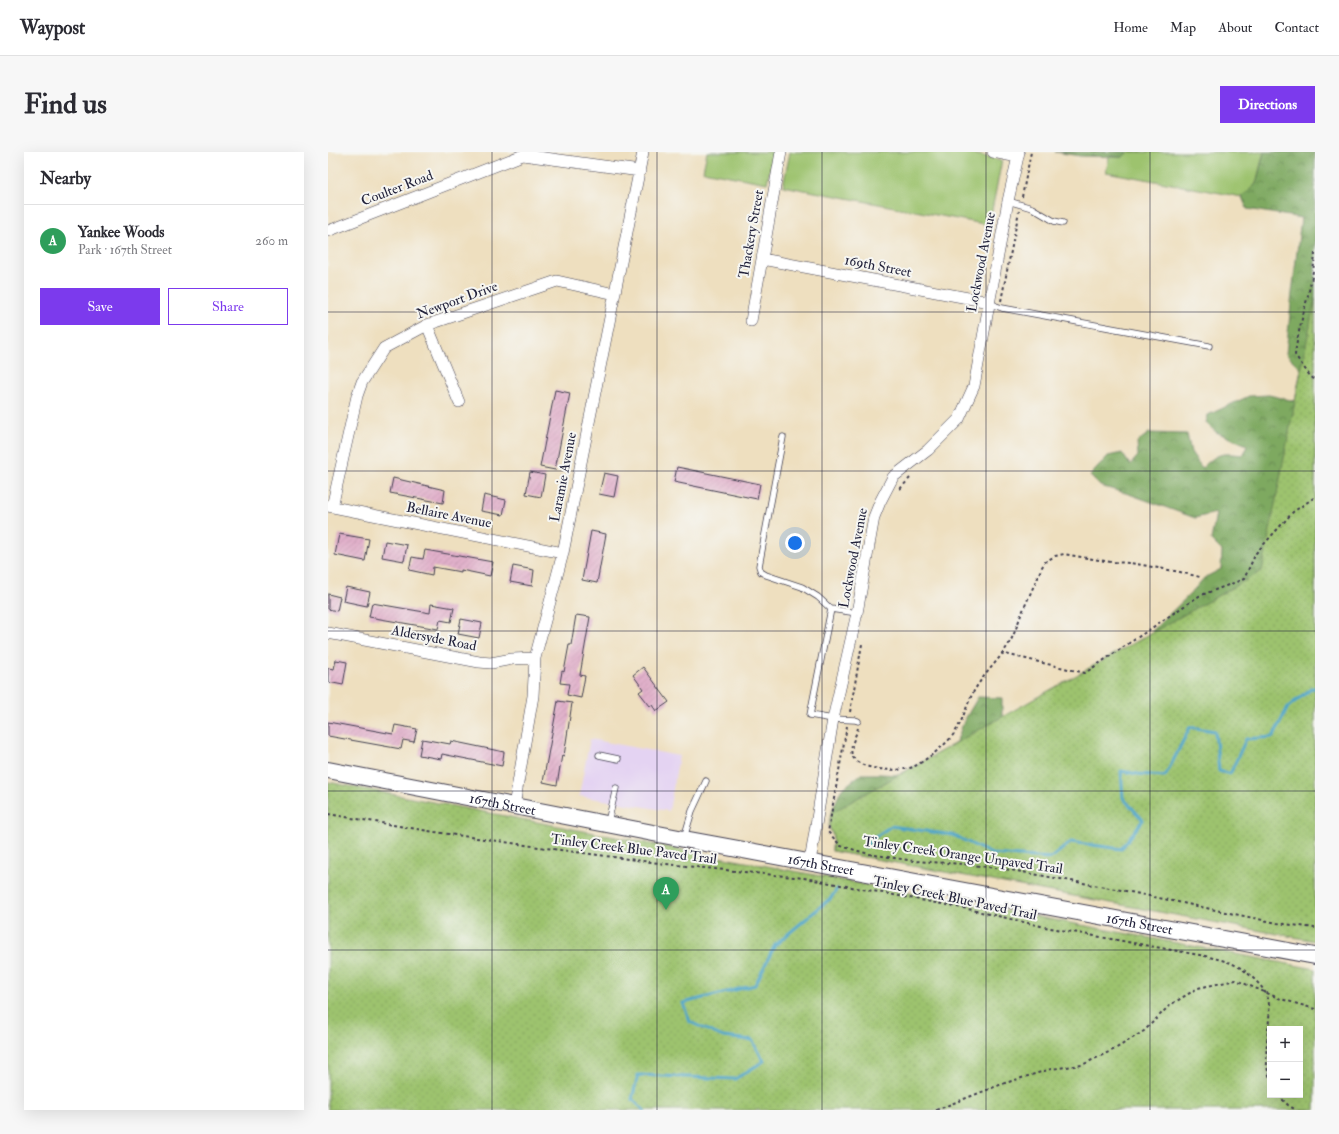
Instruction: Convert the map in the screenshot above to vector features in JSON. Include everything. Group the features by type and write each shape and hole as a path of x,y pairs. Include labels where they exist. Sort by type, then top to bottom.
{"main road":[{"name":"167th Street","path":"328,770 684,839 1315,956"}],"street":[{"name":"Laramie Avenue","path":"514,806 533,696 535,658 563,553 643,152"},
{"name":"Thackery Street","path":"751,321 781,152"},
{"path":"992,152 1019,154"},
{"name":"Lockwood Avenue","path":"810,862 833,719 857,613 874,517 893,477 928,450 959,419 974,386 1008,201 1019,154"},
{"name":"Coulter Road","path":"328,231 523,155 640,171"},
{"name":"169th Street","path":"762,259 989,302"},
{"name":"Newport Drive","path":"330,507 356,396 362,382 384,348 427,324 557,281 615,294"},
{"path":"427,324 458,402"},
{"name":"Bellaire Avenue","path":"330,507 563,553"},
{"name":"Aldersyde Road","path":"328,632 479,662 491,663 512,659 535,658"}],"lane":[{"path":"1008,201 1032,208 1054,221 1063,223"},
{"path":"989,302 1002,308 1209,346"},
{"path":"783,437 759,566 761,572 802,587 818,597 831,609 857,613"},
{"path":"831,609 810,715 858,721"},
{"path":"599,755 618,759"},
{"path":"684,839 692,811 706,781"},
{"path":"608,824 616,788"}],"path":[{"path":"1315,253 1314,269 1295,355 1310,376 1315,380"},
{"path":"1002,653 1085,673 1199,596 1244,579 1256,553 1293,512 1315,497"},
{"path":"858,721 859,728 852,745 852,755 857,762 870,768 893,770 912,767 932,755 953,735 964,716 973,692 1011,640 1042,567 1045,562 1055,556 1071,555 1110,562 1131,563 1200,577"},
{"name":"Tinley Creek Orange Unpaved Trail","path":"862,644 828,832 840,846 869,854 914,861 964,864 1010,870 1121,890 1277,923 1315,928"},
{"name":"Tinley Creek Blue Paved Trail","path":"328,814 545,848 666,864 804,878 872,890 968,909 1045,928 1228,961 1243,968 1265,992"},
{"path":"936,1110 1002,1084 1051,1069 1082,1065 1144,1031 1170,1005 1198,988 1236,980 1281,999 1315,1010"},
{"path":"1265,992 1269,1006 1266,1053 1267,1068"},
{"path":"1281,1098 1296,1110"}],"shaded area":[{"path":"590,739 679,756 669,811 579,796"}],"green space":[{"path":"707,152 774,152 767,183 703,171"},
{"path":"790,152 964,152 1002,160 989,225 783,186"},
{"path":"1055,152 1128,152 1123,157 1080,156"},
{"path":"1128,152 1264,152 1256,184 1242,197 1106,172 1109,157 1123,157"},
{"path":"1264,152 1315,152 1315,939 832,851 833,836 829,826 831,813 841,790 861,774 899,775 956,743 964,721 978,697 1002,698 1002,717 983,728 1106,670 1148,635 1191,593 1204,578 1221,569 1222,551 1211,540 1216,513 1195,518 1129,494 1100,486 1090,476 1108,456 1122,453 1130,465 1138,456 1137,442 1149,433 1187,434 1191,452 1202,468 1216,456 1225,454 1243,455 1247,445 1216,432 1206,423 1208,415 1249,396 1269,395 1295,401 1301,369 1286,354 1301,218 1247,209 1242,197 1256,184"},
{"path":"1315,299 1315,941 832,851 833,836 829,826 831,813 1262,571"},
{"path":"328,782 1315,969 1315,1110 328,1110"}],"building":[{"path":"555,390 570,393 555,470 540,467"},
{"path":"677,467 760,484 757,499 674,482"},
{"path":"530,472 545,475 541,497 526,494"},
{"path":"604,473 618,476 614,497 599,494"},
{"path":"393,478 445,490 443,503 390,493"},
{"path":"484,495 506,500 503,515 481,511"},
{"path":"591,531 606,534 597,583 582,580"},
{"path":"339,534 369,539 365,561 335,555"},
{"path":"385,541 407,545 404,561 382,557"},
{"path":"425,550 493,562 490,576 461,570 461,572 433,567 432,575 409,570 412,557 423,559"},
{"path":"513,566 534,570 532,586 510,582"},
{"path":"346,587 370,592 367,606 343,601"},
{"path":"328,594 340,597 337,611 328,609"},
{"path":"372,603 430,613 431,604 454,608 451,622 440,620 438,629 369,617"},
{"path":"576,615 590,617 580,675 585,676 581,698 567,695 569,684 560,683 562,671 564,672 569,645 571,645"},
{"path":"461,619 482,623 479,638 458,634"},
{"path":"336,660 347,662 343,685 328,682 328,668 334,669"},
{"path":"643,667 669,702 656,711 639,692 643,689 633,675"},
{"path":"558,701 572,703 564,756 562,755 557,785 543,782"},
{"path":"328,722 393,734 395,725 417,729 414,742 403,740 401,749 328,736"},
{"path":"422,739 450,744 451,741 504,752 502,766 442,754 441,759 419,755"}],"waterway":[{"path":"865,847 872,839 891,826 953,835 992,854 1051,858 1071,842 1121,849 1143,820 1123,798 1121,771 1165,776 1190,727 1215,731 1219,771 1230,774 1246,739 1273,737 1288,707 1312,688 1315,688"},
{"path":"644,1110 632,1099 638,1075 735,1079 764,1061 752,1040 723,1037 690,1022 683,1003 755,985 775,945 831,898 837,889"}],"place":[{"name":"Yankee Woods","path":"666,910"}]}
